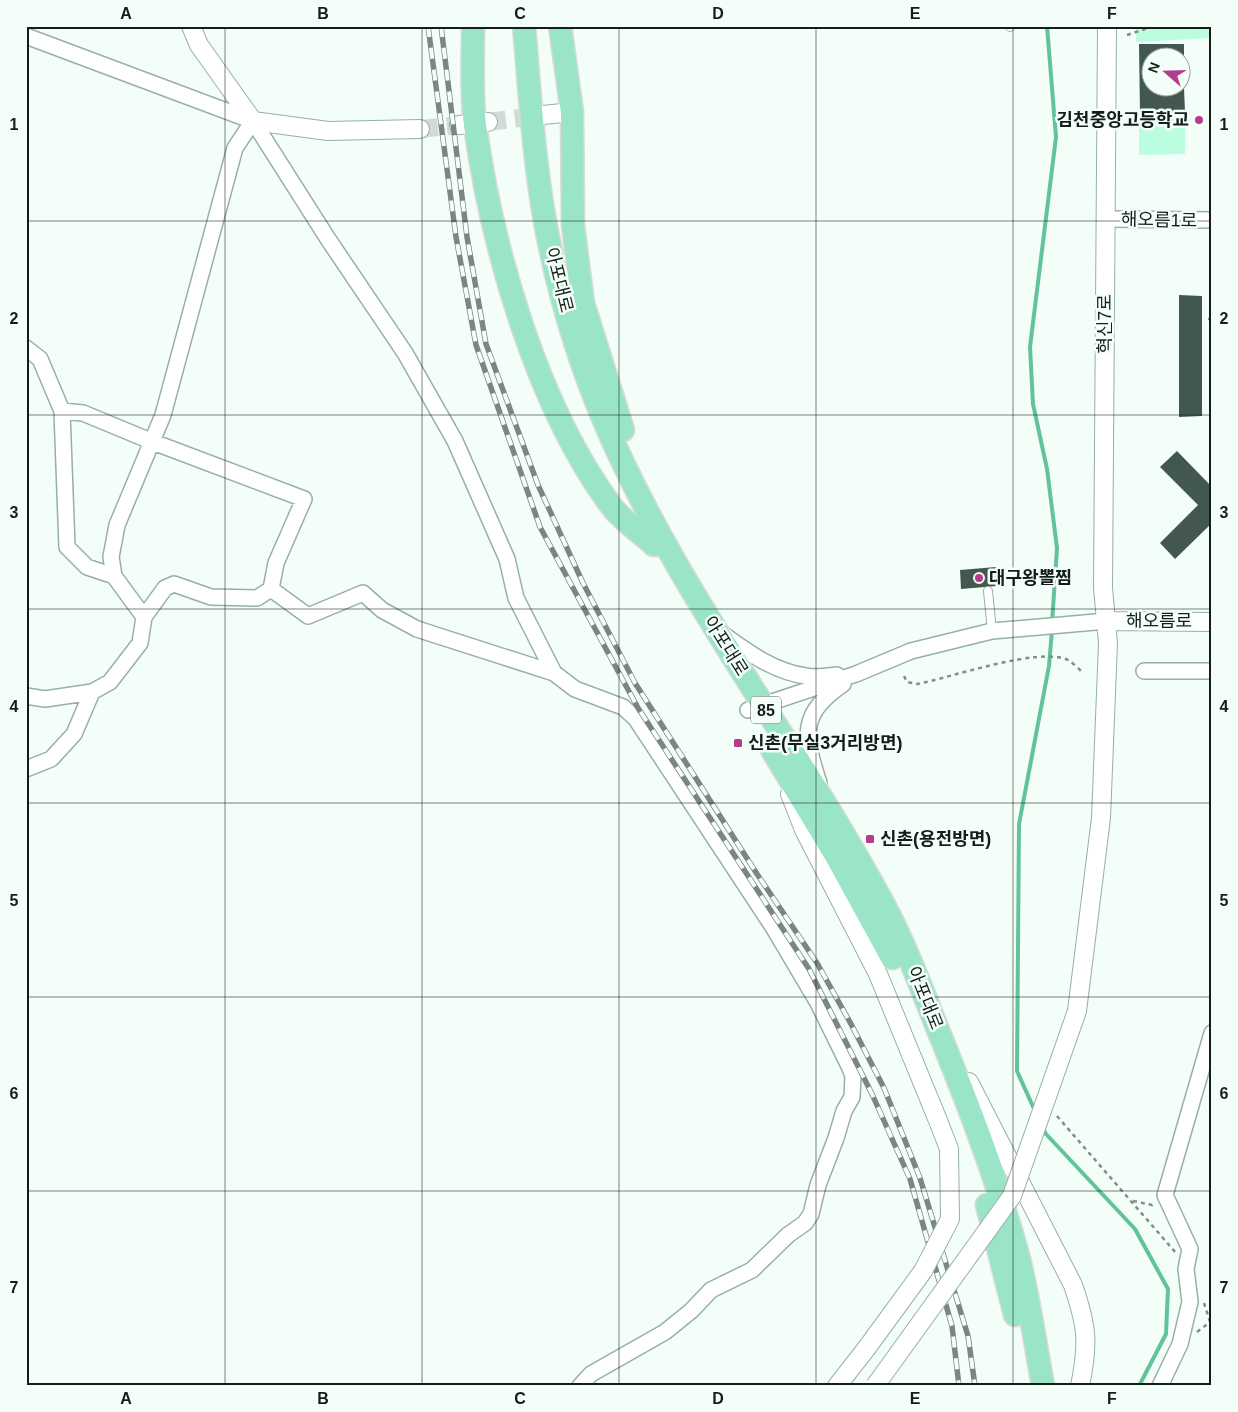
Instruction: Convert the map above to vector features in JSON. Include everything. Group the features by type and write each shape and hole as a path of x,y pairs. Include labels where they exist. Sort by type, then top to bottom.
{"main road":[{"path":"473,26 474,124 491,214 522,327 565,432 613,508 658,542"},
{"name":"아포대로","path":"510,26 530,211 541,266 569,360 590,417 618,480 714,626 755,708 773,752 887,946 960,1120 983,1189 1004,1270 1028,1386"},
{"name":"아포대로","path":"524,26 541,193 558,282 601,413 658,542 755,708 829,812 884,906 911,963 977,1127 999,1189 1019,1260 1043,1386"},
{"path":"560,26 572,112 573,225 583,303 623,431 655,513 658,542"}],"street":[{"path":"190,26 199,45 253,121 328,239 405,353 455,441 507,559 516,598 554,674"},
{"name":"혁신7로","path":"875,1386 1012,1196 1077,1011 1101,818 1107,621 1104,588 1107,26"},
{"path":"26,36 253,121 328,131 420,129"},
{"path":"542,115 572,112"},
{"path":"144,617 114,576 111,556 117,525 163,415 235,148 253,121"},
{"name":"해오름1로","path":"1106,219 1212,220"},
{"path":"26,348 40,359 62,411 67,547 87,567 114,576"},
{"path":"26,696 45,699 92,692 110,682 140,643 144,617 165,588 174,584 212,597 257,598 271,590 276,563 304,499 153,442 83,413 62,411"},
{"path":"271,590 308,616 363,593 382,610 417,628 554,674 575,688 623,707 636,720 773,927 818,1003 850,1068 854,1086 852,1097 844,1111 810,1214 805,1223 788,1235 752,1270 711,1290 691,1311 665,1332 591,1374 580,1386"},
{"path":"755,708 856,674 911,651 992,630 1107,621"},
{"name":"해오름로","path":"1107,621 1212,622"},
{"path":"714,626 749,653 767,664 792,673 808,677 856,674"},
{"path":"1144,671 1212,671"},
{"path":"829,812 811,756 808,730 817,704 856,674"},
{"path":"26,769 51,759 74,734 92,692"},
{"path":"773,752 804,830 878,974 949,1149 950,1219 923,1271 837,1386"},
{"path":"911,963 992,1129 1073,1284 1085,1318 1086,1344 1080,1386"},
{"path":"1160,1386 1180,1344 1187,1322 1190,1302 1186,1269 1187,1254 1190,1249 1165,1195 1212,1034"}],"lane":[{"path":"988,591 992,630"}],"path":[{"path":"1127,35 1145,29 1146,26"},
{"path":"904,676 907,682 916,684 995,664 1041,657 1068,660 1083,673"},
{"path":"1055,1113 1133,1201 1175,1253 1187,1254"},
{"path":"1133,1201 1152,1205 1165,1195"},
{"path":"1202,1298 1212,1328"}],"green space":[{"path":"1136,26 1212,26 1212,38 1136,42"},
{"path":"1139,113 1185,113 1185,154 1139,155"}],"building":[{"path":"1139,44 1184,44 1184,48 1140,48 1140,98 1184,98 1185,112 1140,113"},
{"path":"1179,295 1202,296 1202,416 1179,417"},
{"path":"1177,451 1212,487 1212,523 1175,559 1160,543 1198,505 1160,467"},
{"name":"대구왕뽈찜","path":"996,567 997,586 961,589 960,570"}],"waterway":[{"path":"1047,26 1056,137 1030,347 1033,404 1047,469 1057,548 1052,623"},
{"path":"1035,1111 1017,1071 1019,824 1049,666 1052,630"},
{"path":"1042,1127 1046,1134 1135,1229 1168,1289 1166,1334 1139,1386"}],"tunnel":[{"path":"488,122 543,115"},
{"path":"420,129 459,125"}],"railway":[{"path":"428,26 456,237 476,345 540,527 638,708 809,969 872,1094 910,1179 952,1326 959,1386"},
{"path":"441,26 467,237 486,344 538,485 583,583 635,683 757,874 817,963 884,1088 920,1178 968,1336 975,1386"}],"place":[{"name":"김천중앙고등학교","path":"1199,120"},
{"name":"대구왕뽈찜","path":"979,578"},
{"name":"신촌(무실3거리방면)","path":"738,743"},
{"name":"신촌(용전방면)","path":"870,839"}]}
